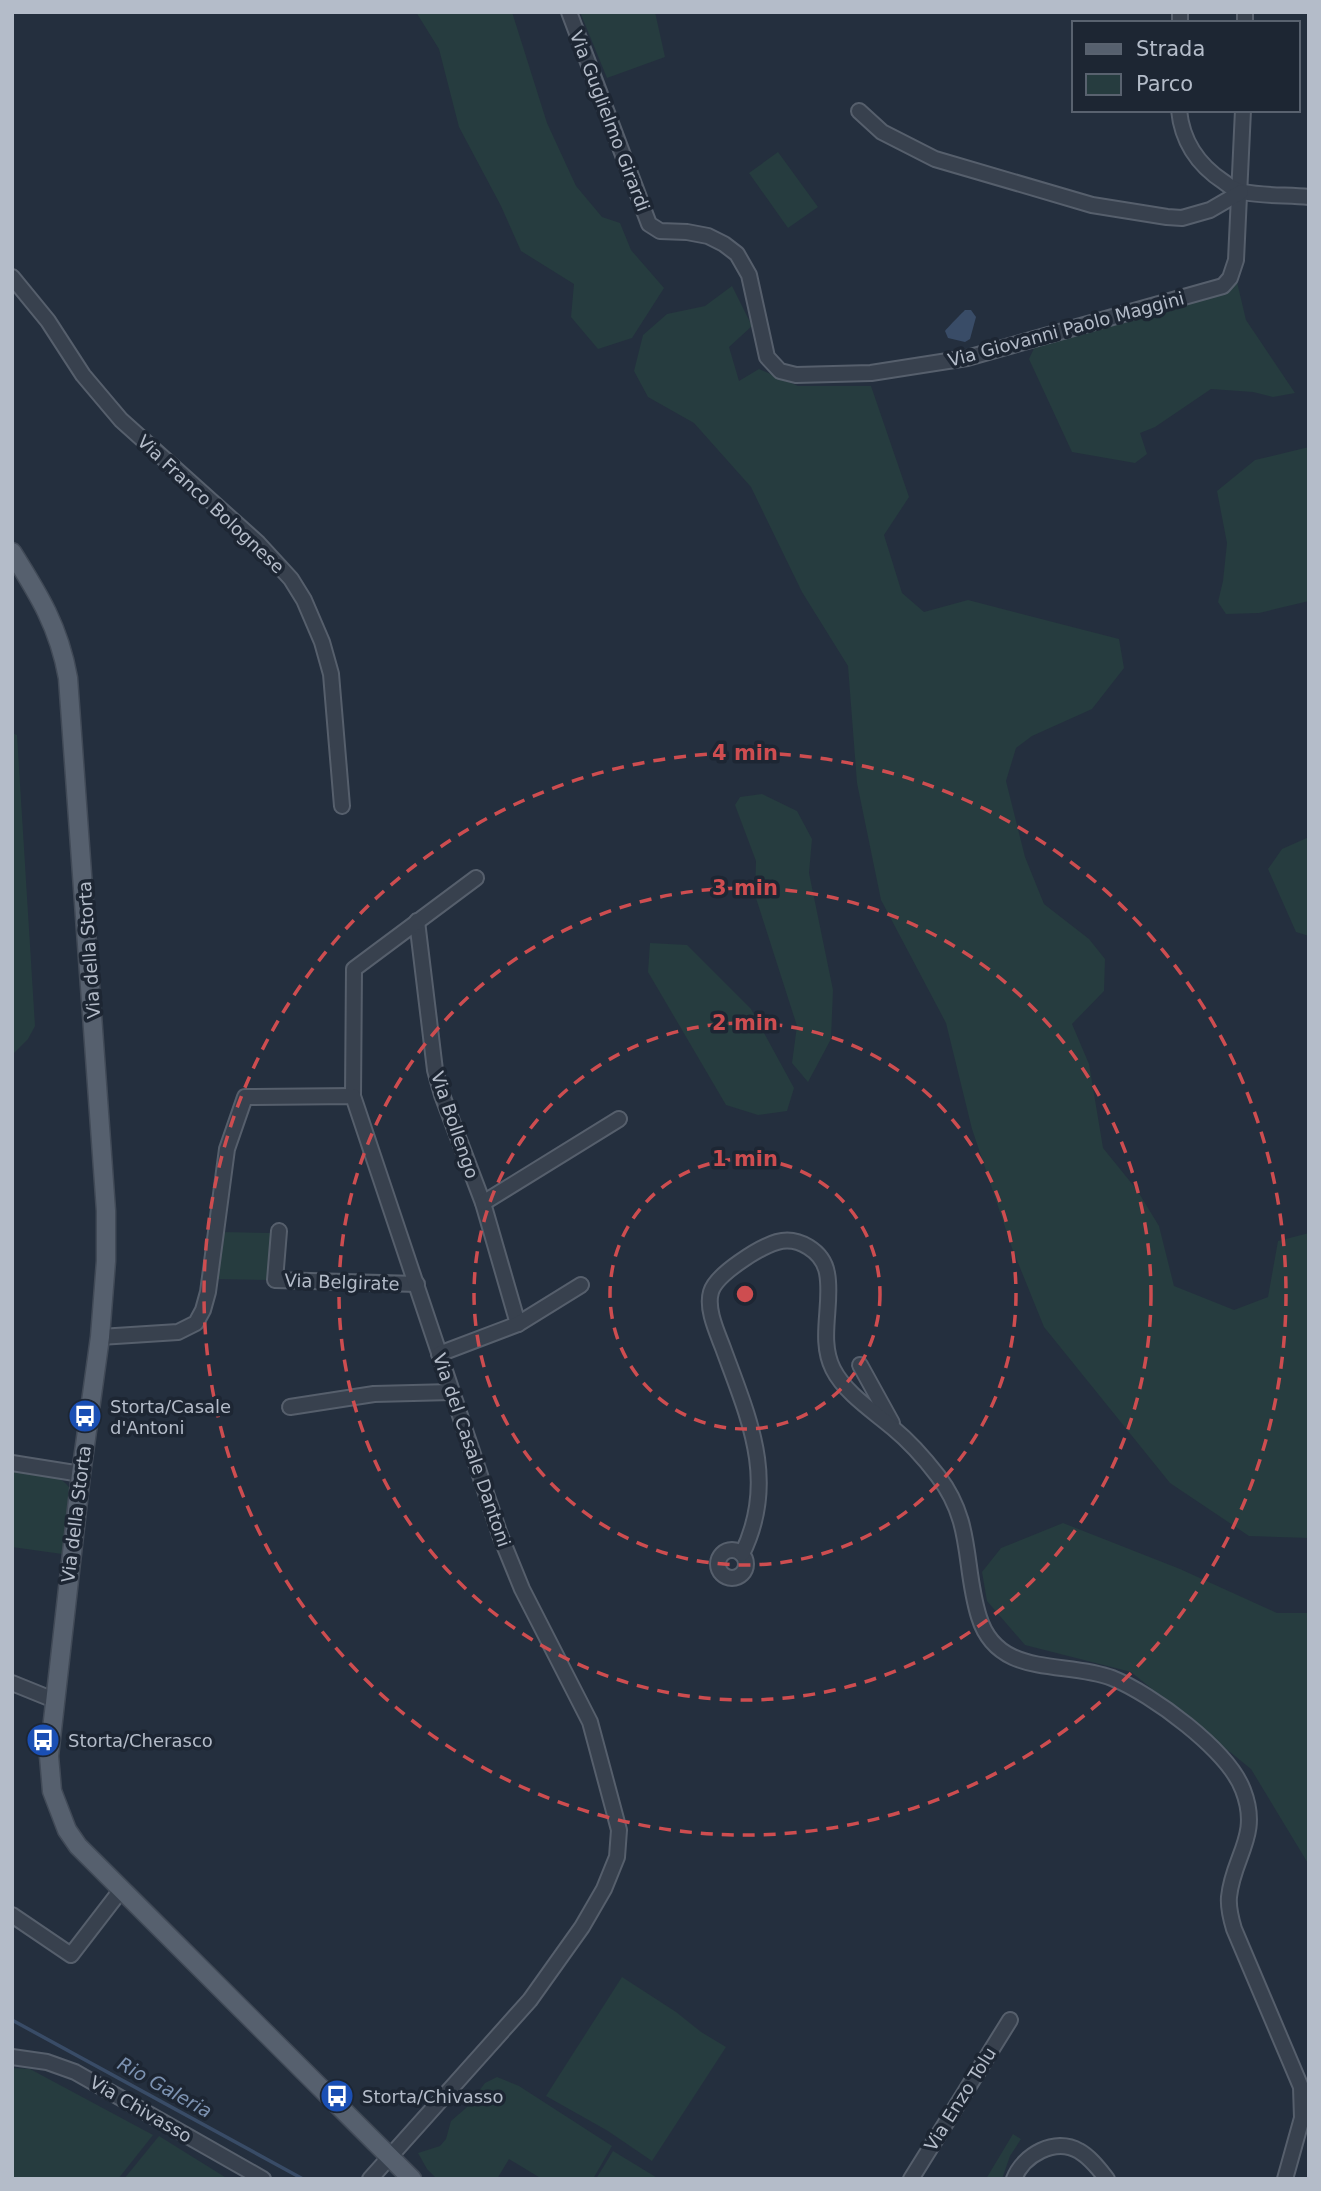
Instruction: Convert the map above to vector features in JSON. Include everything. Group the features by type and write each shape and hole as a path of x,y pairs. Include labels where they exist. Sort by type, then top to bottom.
{"main road":[{"name":"Via della Storta","path":"12,552 53,620 65,658 73,714 105,1164 106,1261 100,1337 54,1700 49,1773 58,1809 78,1846 412,2179"}],"street":[{"name":"Via Guglielmo Girardi","path":"569,12 646,218 653,228"},
{"path":"859,111 882,132 935,159 1092,205 1167,218 1182,218 1210,210 1241,192"},
{"path":"1179,112 1184,135 1196,158 1219,179 1241,192 1309,197"},
{"name":"Via Giovanni Paolo Maggini","path":"653,228 704,235 737,254 748,271 766,354 777,369 800,375 863,374 945,362 990,352 1108,316 1220,287 1230,278 1236,264 1243,112"},
{"name":"Via Franco Bolognese","path":"12,277 48,321 83,375 121,420 258,543 291,579 304,600 322,642 331,674 342,806"},
{"path":"417,921 476,878"},
{"name":"Via del Casale Dantoni","path":"391,2157 514,2020 547,1977 594,1907 611,1872 619,1845 616,1818 590,1722 511,1564 354,1096 354,969 417,921"},
{"name":"Via Bollengo","path":"417,921 435,1070 484,1203 518,1324"},
{"path":"100,1337 178,1332 190,1327 200,1317 208,1292 227,1149 244,1097 354,1096"},
{"path":"484,1203 619,1119"},
{"name":"Via Belgirate","path":"279,1231 275,1280 417,1284"},
{"path":"742,1554 758,1508 760,1472 750,1422 710,1304 712,1288 723,1274 775,1243 797,1242 814,1251 827,1273 828,1349 833,1369 848,1388 896,1430 939,1478 956,1506 966,1538 980,1621 998,1648 1026,1664 1084,1670 1112,1678 1140,1692 1194,1732 1222,1758 1237,1777 1248,1808 1250,1828 1229,1897 1231,1917 1296,2073 1303,2102 1299,2135 1284,2179"},
{"path":"439,1354 518,1324 581,1285"},
{"path":"860,1366 896,1430"},
{"path":"290,1407 374,1394 452,1392"},
{"path":"12,1463 81,1474"},
{"path":"12,1684 54,1700"},
{"path":"12,1915 71,1955 121,1890"},
{"name":"Via Enzo Tolu","path":"911,2179 1010,2020"},
{"name":"Via Chivasso","path":"12,2057 47,2062 75,2072 263,2179"},
{"path":"1014,2179 1021,2166 1034,2154 1043,2149 1064,2147 1072,2147 1086,2155 1107,2179"},
{"path":"370,2179 391,2157"}],"green space":[{"path":"416,12 512,12 547,123 576,186 602,217 620,223 631,250 664,288 632,338 598,349 571,317 574,284 521,251 501,206 459,127 439,49"},
{"path":"580,12 655,12 665,57 607,78"},
{"path":"778,152 818,207 788,228 749,173"},
{"path":"1237,282 1246,320 1295,393 1273,397 1253,392 1211,389 1155,427 1140,433 1147,454 1135,463 1072,452 1029,359 1037,342 1224,290"},
{"path":"732,286 752,326 729,347 739,381 759,369 798,386 871,386 909,497 884,535 902,593 924,612 968,600 1119,639 1124,668 1092,709 1032,736 1016,748 1006,781 1025,857 1044,904 1089,939 1105,959 1104,991 1072,1024 1089,1064 1103,1148 1137,1190 1159,1226 1174,1286 1234,1310 1268,1297 1278,1241 1309,1233 1309,1538 1249,1536 1170,1483 1044,1327 1012,1248 972,1129 946,1023 881,900 857,783 848,666 802,592 751,487 694,423 648,397 634,371 643,335 667,314 705,306"},
{"path":"1309,447 1309,601 1259,613 1226,614 1218,602 1227,543 1217,491 1255,460"},
{"path":"12,733 17,735 35,1026 28,1039 12,1055"},
{"path":"762,794 797,811 812,839 809,873 833,990 831,1039 808,1082 792,1063 797,1026 755,895 756,861 735,805 740,797"},
{"path":"1309,837 1309,936 1296,932 1268,869 1282,849"},
{"path":"650,943 687,945 751,1009 794,1088 787,1111 758,1115 726,1105 648,972"},
{"path":"222,1232 273,1233 270,1280 215,1279"},
{"path":"12,1471 53,1476 71,1490 62,1554 12,1547"},
{"path":"1063,1523 1180,1569 1277,1613 1309,1613 1309,1865 1251,1769 1131,1672 1025,1645 987,1601 982,1572 1001,1548"},
{"path":"622,1977 726,2047 652,2161 608,2131 546,2096"},
{"path":"12,2068 30,2069 153,2135 118,2179 12,2179"},
{"path":"497,2077 519,2086 612,2146 593,2179 542,2179 509,2159 497,2179 437,2179 427,2169 418,2153 440,2146 446,2139 451,2121 466,2108 485,2083"},
{"path":"1013,2134 1021,2139 1010,2156 1002,2179 986,2179"},
{"path":"159,2136 228,2179 124,2179"},
{"path":"613,2151 659,2179 596,2179"}],"water":[{"path":"965,310 971,310 976,317 970,339 965,342 948,338 945,331"}],"waterway":[{"name":"Rio Galeria","path":"12,2020 303,2179"}],"place":[{"name":"Storta/Casale d'Antoni","path":"85,1416"},
{"name":"Storta/Cherasco","path":"43,1740"},
{"name":"Storta/Chivasso","path":"337,2096"}]}
